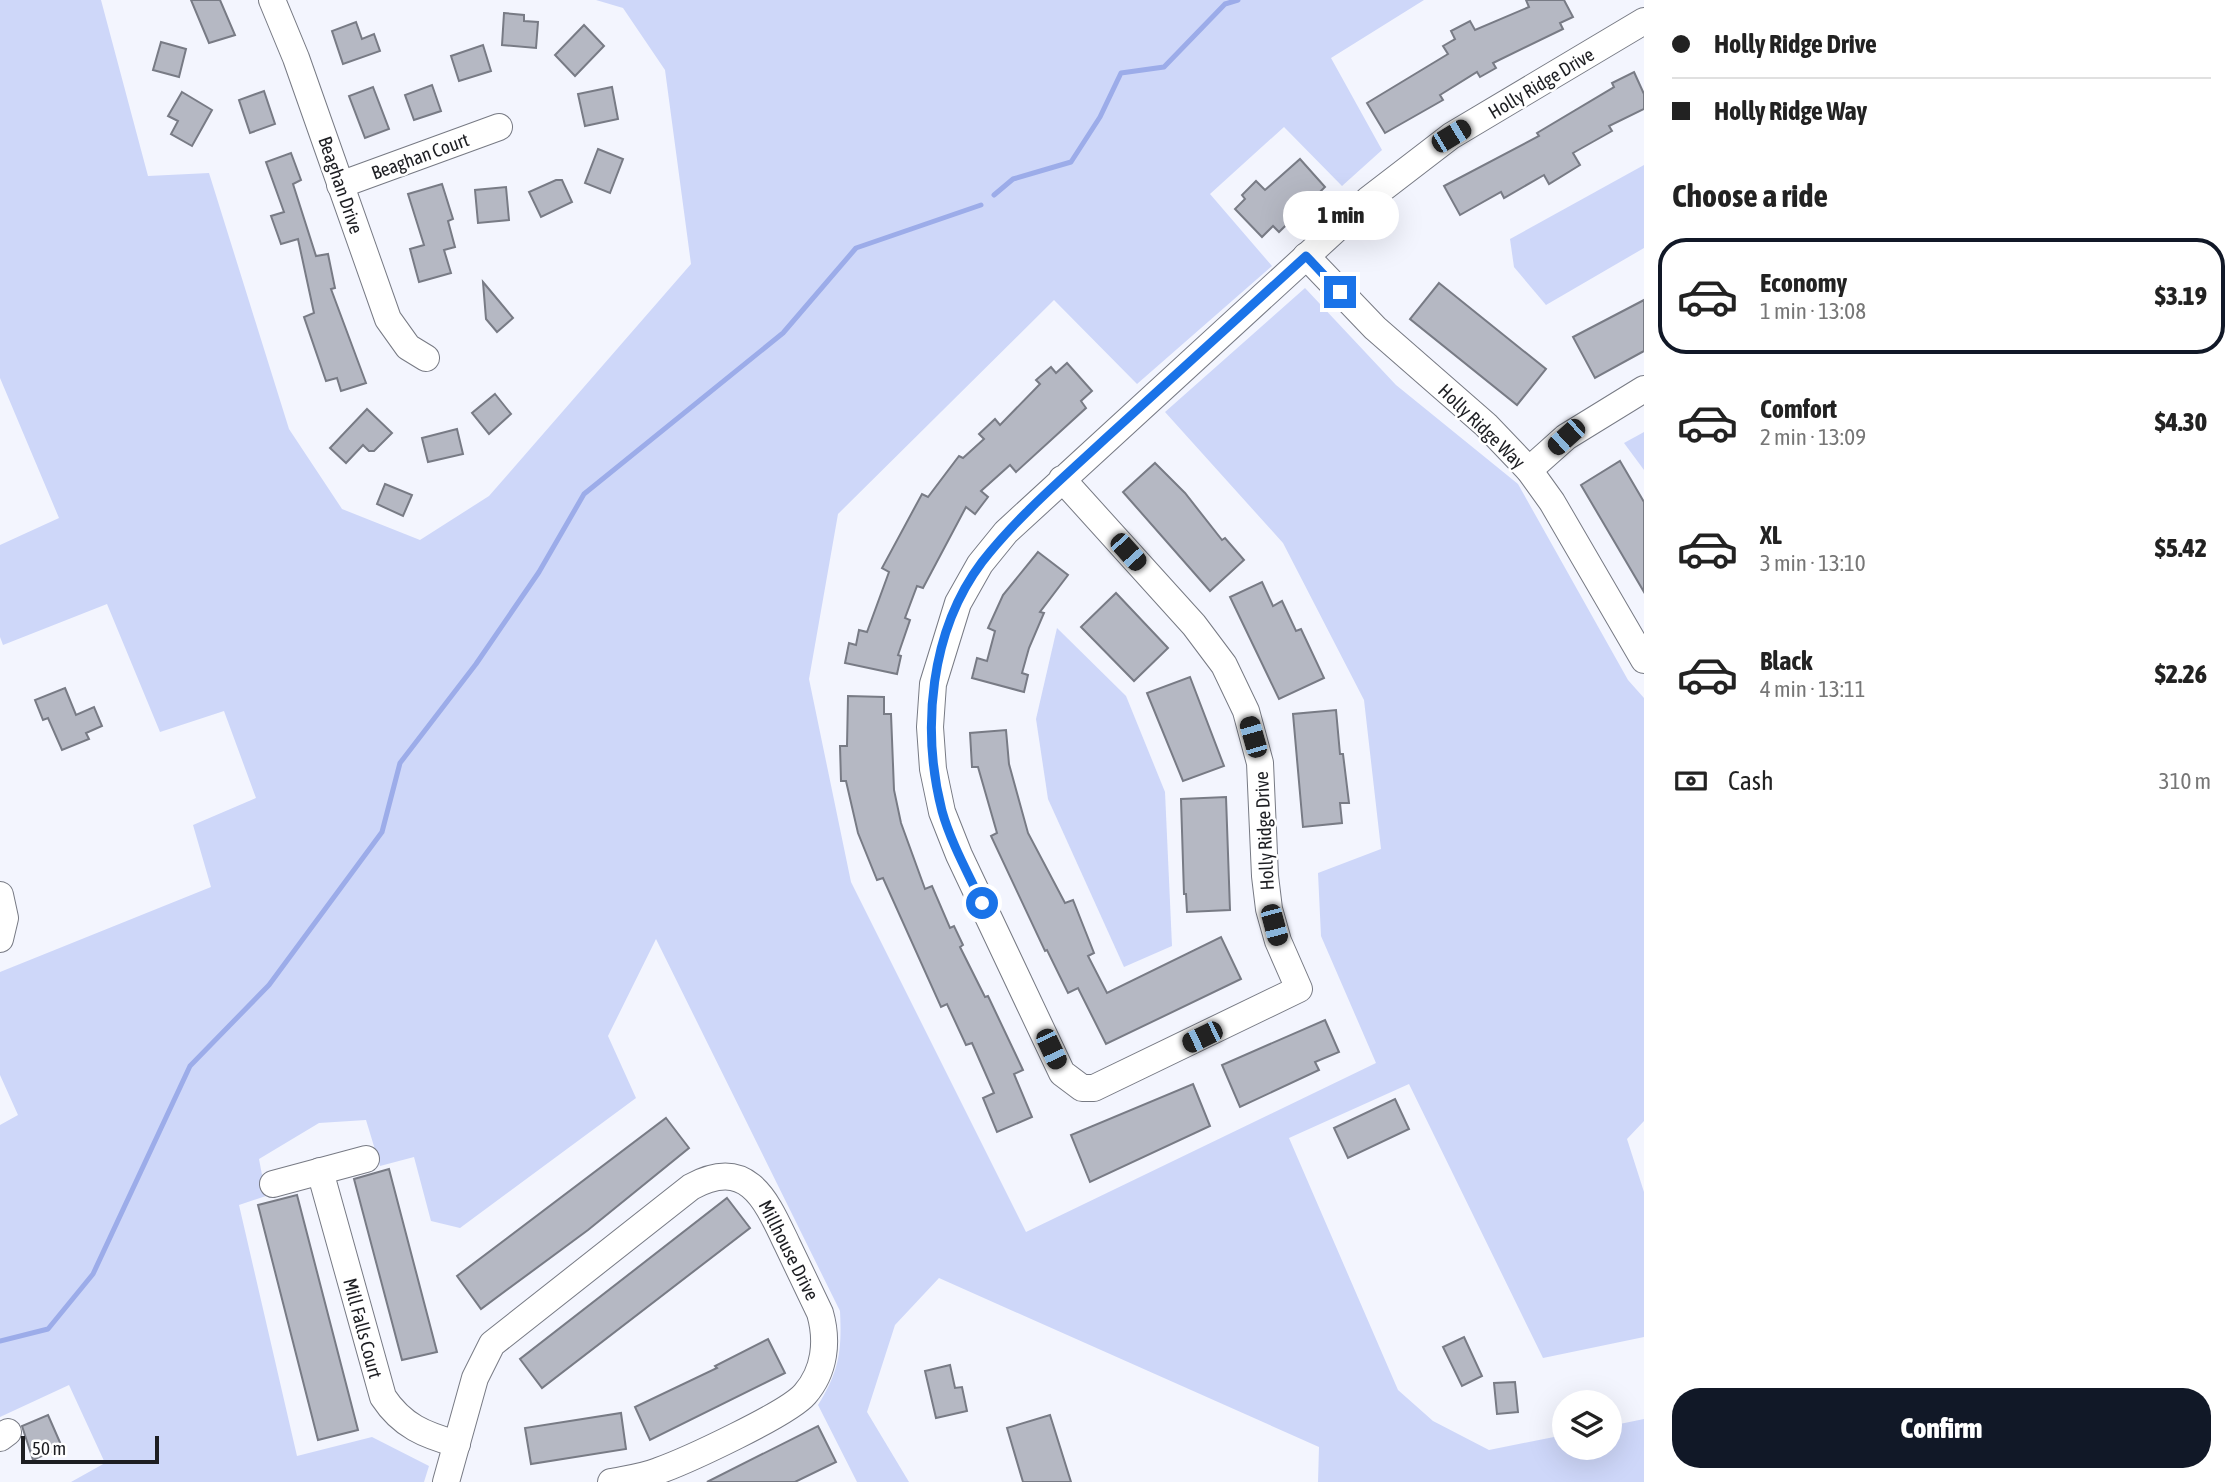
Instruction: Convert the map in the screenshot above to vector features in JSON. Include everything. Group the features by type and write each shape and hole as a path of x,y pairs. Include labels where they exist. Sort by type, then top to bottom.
{"street":[{"name":"Beaghan Drive","path":"272,0 296,58 388,318 408,347 426,358"},
{"name":"Holly Ridge Drive","path":"1062,479 1194,625 1224,665 1245,710 1260,764 1269,909 1278,942 1299,989 1094,1088 1082,1087 1062,1073 959,855 943,813 933,769 930,727 933,684 958,603 980,565 1006,533 1062,479 1369,199 1420,159 1644,21"},
{"name":"Beaghan Court","path":"340,185 499,127"},
{"name":"Holly Ridge Way","path":"1306,256 1375,328 1486,425 1529,470 1552,502 1644,660"},
{"path":"1529,470 1566,437 1644,389"},
{"path":"0,895 5,918 0,939"},
{"path":"273,1184 366,1159"},
{"name":"Mill Falls Court","path":"320,1171 383,1397 391,1409 412,1429 457,1444"},
{"name":"Millhouse Drive","path":"446,1482 482,1361 504,1333 691,1187 706,1179 721,1176 751,1185 770,1207 820,1313 824,1348 814,1381 793,1404 757,1424 671,1466 611,1482"}],"shaded area":[{"path":"0,0 101,0 148,176 209,173 289,429 342,509 420,540 489,496 691,264 665,70 623,8 596,0 1424,0 1331,58 1382,150 1342,186 1284,127 1210,194 1272,266 1137,384 1054,300 838,514 809,679 851,882 1026,1232 1376,1063 1321,936 1318,873 1381,849 1364,700 1283,543 1165,412 1305,288 1396,385 1518,484 1628,680 1644,698 1644,1121 1627,1139 1644,1192 1644,1337 1543,1358 1409,1084 1289,1138 1398,1390 1433,1421 1489,1450 1552,1437 1552,1460 1622,1460 1622,1424 1644,1419 1644,1482 1318,1482 1319,1447 939,1278 895,1325 867,1412 909,1482 857,1482 818,1405 831,1382 838,1361 840,1311 656,939 608,1036 636,1098 460,1228 431,1221 414,1157 380,1166 366,1120 319,1123 259,1159 266,1196 239,1205 297,1456 372,1437 429,1466 424,1482 71,1482 105,1463 69,1385 0,1417 0,1125 18,1115 0,1075 0,972 211,887 193,825 256,798 224,711 160,732 107,604 3,645 0,637 0,545 59,518 0,378"},
{"path":"1644,165 1644,248 1546,305 1514,267 1510,239"},
{"path":"1644,432 1644,470 1624,443"},
{"path":"1057,628 1126,696 1165,792 1172,946 1124,967 1048,799 1036,719"}],"building":[{"path":"191,0 220,0 235,35 209,43"},
{"path":"1526,0 1564,0 1573,17 1560,23 1563,29 1493,63 1496,68 1480,77 1477,72 1440,95 1443,100 1385,133 1367,103 1448,54 1443,46 1455,39 1451,31 1470,21 1475,30 1529,7"},
{"path":"504,13 524,15 524,21 538,22 536,48 502,45"},
{"path":"356,22 362,39 374,34 380,51 343,64 332,31"},
{"path":"584,25 604,46 575,76 555,55"},
{"path":"161,42 186,49 179,77 153,70"},
{"path":"483,45 491,71 459,81 451,56"},
{"path":"1634,72 1644,94 1644,109 1609,126 1612,131 1573,153 1580,165 1549,184 1544,175 1504,198 1501,192 1460,215 1444,186 1539,136 1537,133 1614,87 1612,83"},
{"path":"432,85 441,111 414,120 405,95"},
{"path":"373,87 389,129 365,138 349,96"},
{"path":"612,87 618,119 585,126 578,94"},
{"path":"264,91 275,124 250,133 239,100"},
{"path":"182,92 212,110 192,146 171,134 178,121 168,116"},
{"path":"598,149 623,159 610,193 585,183"},
{"path":"291,153 301,180 293,184 316,256 328,254 335,288 331,289 366,383 341,391 337,378 326,381 304,317 314,313 298,239 281,244 271,216 284,212 266,162"},
{"path":"1300,159 1325,187 1279,232 1273,226 1262,237 1235,209 1245,199 1242,195 1256,181 1265,190"},
{"path":"562,180 572,202 541,217 529,192"},
{"path":"442,184 453,219 448,221 455,247 444,250 451,273 419,282 410,249 424,245 408,194"},
{"path":"506,187 509,220 478,223 475,190"},
{"path":"483,282 513,318 497,332 486,319"},
{"path":"1439,283 1546,369 1517,405 1410,319"},
{"path":"1644,300 1644,351 1595,378 1573,337"},
{"path":"1067,363 1092,391 1081,401 1086,408 1016,472 1010,465 981,491 988,497 975,514 966,507 923,588 917,586 905,618 910,620 898,655 901,656 897,674 845,663 849,643 856,645 859,630 867,632 889,572 882,568 922,494 928,497 959,456 963,458 984,439 979,434 995,419 1000,425 1040,384 1036,380 1051,367 1056,373"},
{"path":"495,394 511,414 489,434 472,413"},
{"path":"367,409 392,433 374,451 369,451 363,445 346,463 330,448"},
{"path":"457,429 463,454 428,462 422,438"},
{"path":"1620,461 1644,502 1644,592 1581,485"},
{"path":"1155,463 1185,493 1222,540 1225,538 1244,560 1210,591 1123,492"},
{"path":"385,484 412,495 403,516 377,504"},
{"path":"1038,552 1068,575 1040,612 1044,613 1022,673 1028,675 1024,692 972,678 977,658 987,661 995,631 988,628 1003,595"},
{"path":"1262,582 1273,606 1282,601 1296,631 1301,629 1324,678 1279,699 1230,597"},
{"path":"1116,593 1168,648 1134,681 1081,627"},
{"path":"1190,677 1224,766 1183,781 1147,693"},
{"path":"65,688 76,715 94,707 102,726 86,733 89,739 62,750 48,718 43,720 35,700"},
{"path":"848,696 884,697 884,714 891,714 894,790 901,823 925,889 932,886 950,928 954,926 963,945 960,947 985,997 988,996 1023,1070 1014,1074 1032,1117 997,1132 983,1098 994,1093 972,1043 966,1045 947,1004 941,1007 883,878 877,880 858,833 846,781 841,781 840,746 847,746"},
{"path":"1336,710 1340,754 1343,754 1349,803 1340,803 1342,823 1303,827 1293,714"},
{"path":"1006,730 1009,764 1028,833 1065,903 1073,900 1094,953 1088,956 1107,993 1221,937 1241,979 1106,1044 1078,988 1068,993 1047,950 1045,951 991,836 997,833 978,767 972,767 970,733"},
{"path":"1226,797 1230,910 1187,912 1181,799"},
{"path":"1325,1020 1339,1052 1315,1062 1319,1070 1240,1107 1222,1065"},
{"path":"1193,1084 1210,1126 1090,1182 1071,1135"},
{"path":"1395,1099 1409,1129 1348,1158 1334,1128"},
{"path":"666,1118 689,1148 588,1230 481,1309 457,1276"},
{"path":"389,1169 437,1352 402,1360 354,1179"},
{"path":"297,1195 358,1430 318,1440 258,1205"},
{"path":"727,1198 750,1228 542,1388 520,1359"},
{"path":"1464,1337 1482,1376 1462,1386 1443,1347"},
{"path":"768,1339 785,1373 650,1440 635,1407 717,1368 715,1366"},
{"path":"950,1365 955,1388 962,1387 967,1411 936,1418 925,1371"},
{"path":"1515,1382 1518,1412 1497,1414 1494,1383"},
{"path":"621,1413 626,1449 531,1464 525,1428"},
{"path":"48,1415 62,1447 33,1460 22,1426"},
{"path":"1050,1415 1071,1482 1023,1482 1007,1428"},
{"path":"818,1426 836,1462 795,1482 707,1482"}],"waterway":[{"path":"994,195 1013,179 1071,162 1100,117 1121,73 1164,67 1225,4 1238,0"},
{"path":"0,1341 48,1329 93,1274 190,1066 269,985 382,832 400,763 476,664 539,572 584,494 783,333 856,248 981,205"}],"route":[{"path":"982,903 943,813 933,769 930,727 933,684 944,642 958,603 980,565 1006,533 1062,479 1306,256 1340,292"}]}
